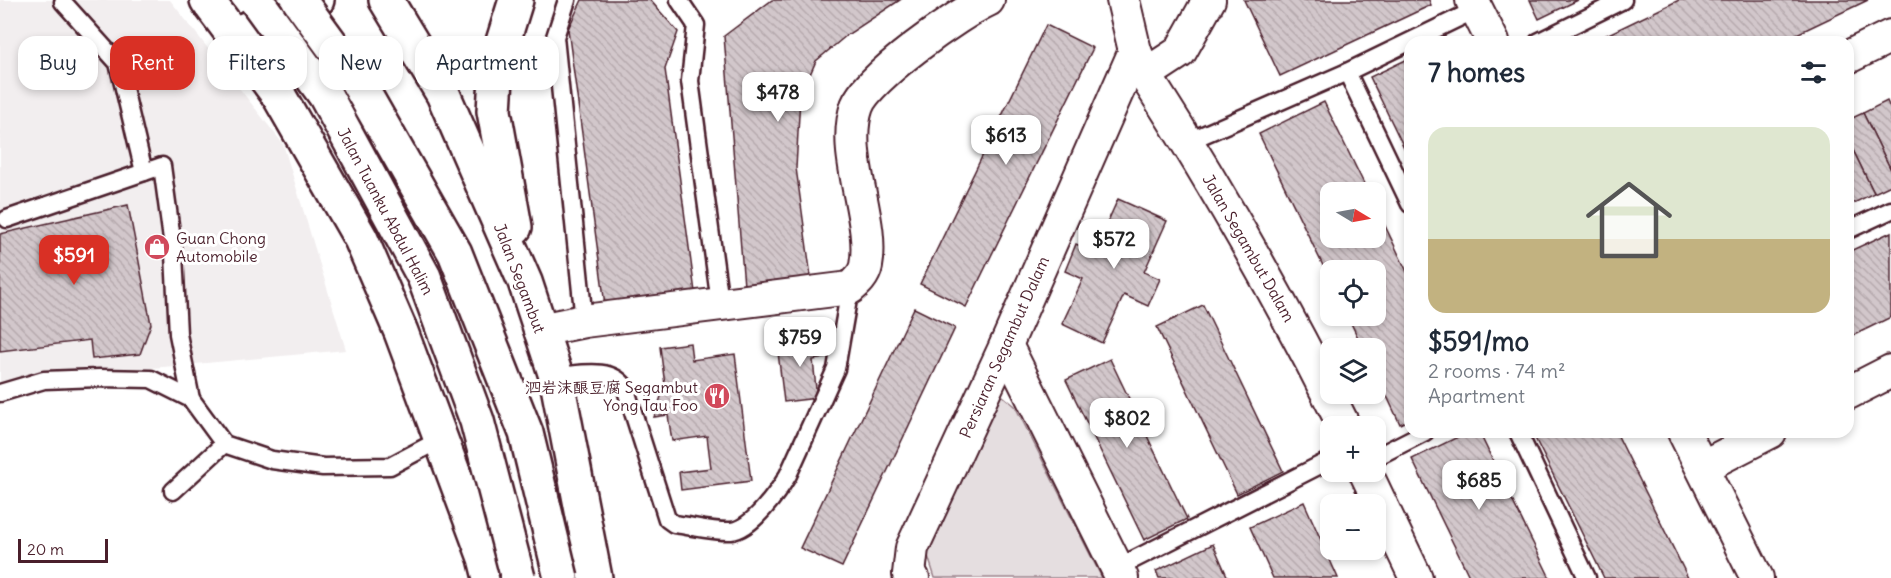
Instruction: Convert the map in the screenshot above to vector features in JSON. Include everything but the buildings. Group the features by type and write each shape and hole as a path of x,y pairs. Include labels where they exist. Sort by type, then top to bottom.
{"main road":[{"path":"207,0 232,36 317,0"},
{"name":"Jalan Tuanku Abdul Halim","path":"256,0 325,95 424,277 477,421 518,578"},
{"path":"299,0 353,74 454,253 526,433 561,578"},
{"name":"Jalan Segambut","path":"386,0 443,94 525,282 556,376 593,566"},
{"path":"516,0 497,61 494,111 525,282"},
{"path":"274,90 361,239 401,332 488,568"}],"street":[{"path":"540,330 584,321 720,303 858,278 867,247 853,136 857,107 866,90 947,23 988,0"},
{"name":"Jalan Segambut Dalam","path":"1123,0 1140,63 1189,141 1298,335 1339,416"},
{"path":"1140,63 1180,52 1209,0"},
{"path":"1474,4 1491,36"},
{"path":"1854,54 1891,36"},
{"name":"Persiaran Segambut Dalam","path":"912,578 909,574 912,549 1140,63"},
{"path":"1006,345 1119,573"},
{"path":"1854,390 1891,371"},
{"path":"1687,438 1757,578"},
{"path":"1702,467 1758,438"},
{"path":"1370,482 1416,578"}],"lane":[{"path":"567,0 555,37 584,321"},
{"path":"680,0 696,25 691,89 720,303"},
{"path":"1550,36 1623,0"},
{"path":"63,2 118,63 144,172"},
{"path":"1414,36 1474,4"},
{"path":"1189,141 1347,72 1404,41"},
{"path":"1347,72 1404,191"},
{"path":"7,219 162,166 174,254 178,334 191,399 224,444 272,460 354,468 390,466 441,439"},
{"path":"1854,227 1891,210"},
{"path":"556,376 610,374 619,379 625,387 667,519 674,524 732,531 746,525 778,492 788,476 836,369 858,278"},
{"path":"0,393 44,380 109,378 151,380 191,399"},
{"path":"1386,452 1413,438"},
{"path":"1521,438 1587,578"},
{"path":"173,491 224,444"},
{"path":"1119,573 1320,465"}],"shaded area":[{"name":"Guan Chong Automobile","path":"0,0 170,0 207,47 207,90 241,90 283,144 346,350 0,382"},
{"path":"998,392 1015,406 1102,578 935,578 927,553"}],"place":[{"name":"Guan Chong Automobile","path":"157,247"},
{"name":"泗岩沫酿豆腐 Segambut Yong Tau Foo","path":"717,396"}]}
